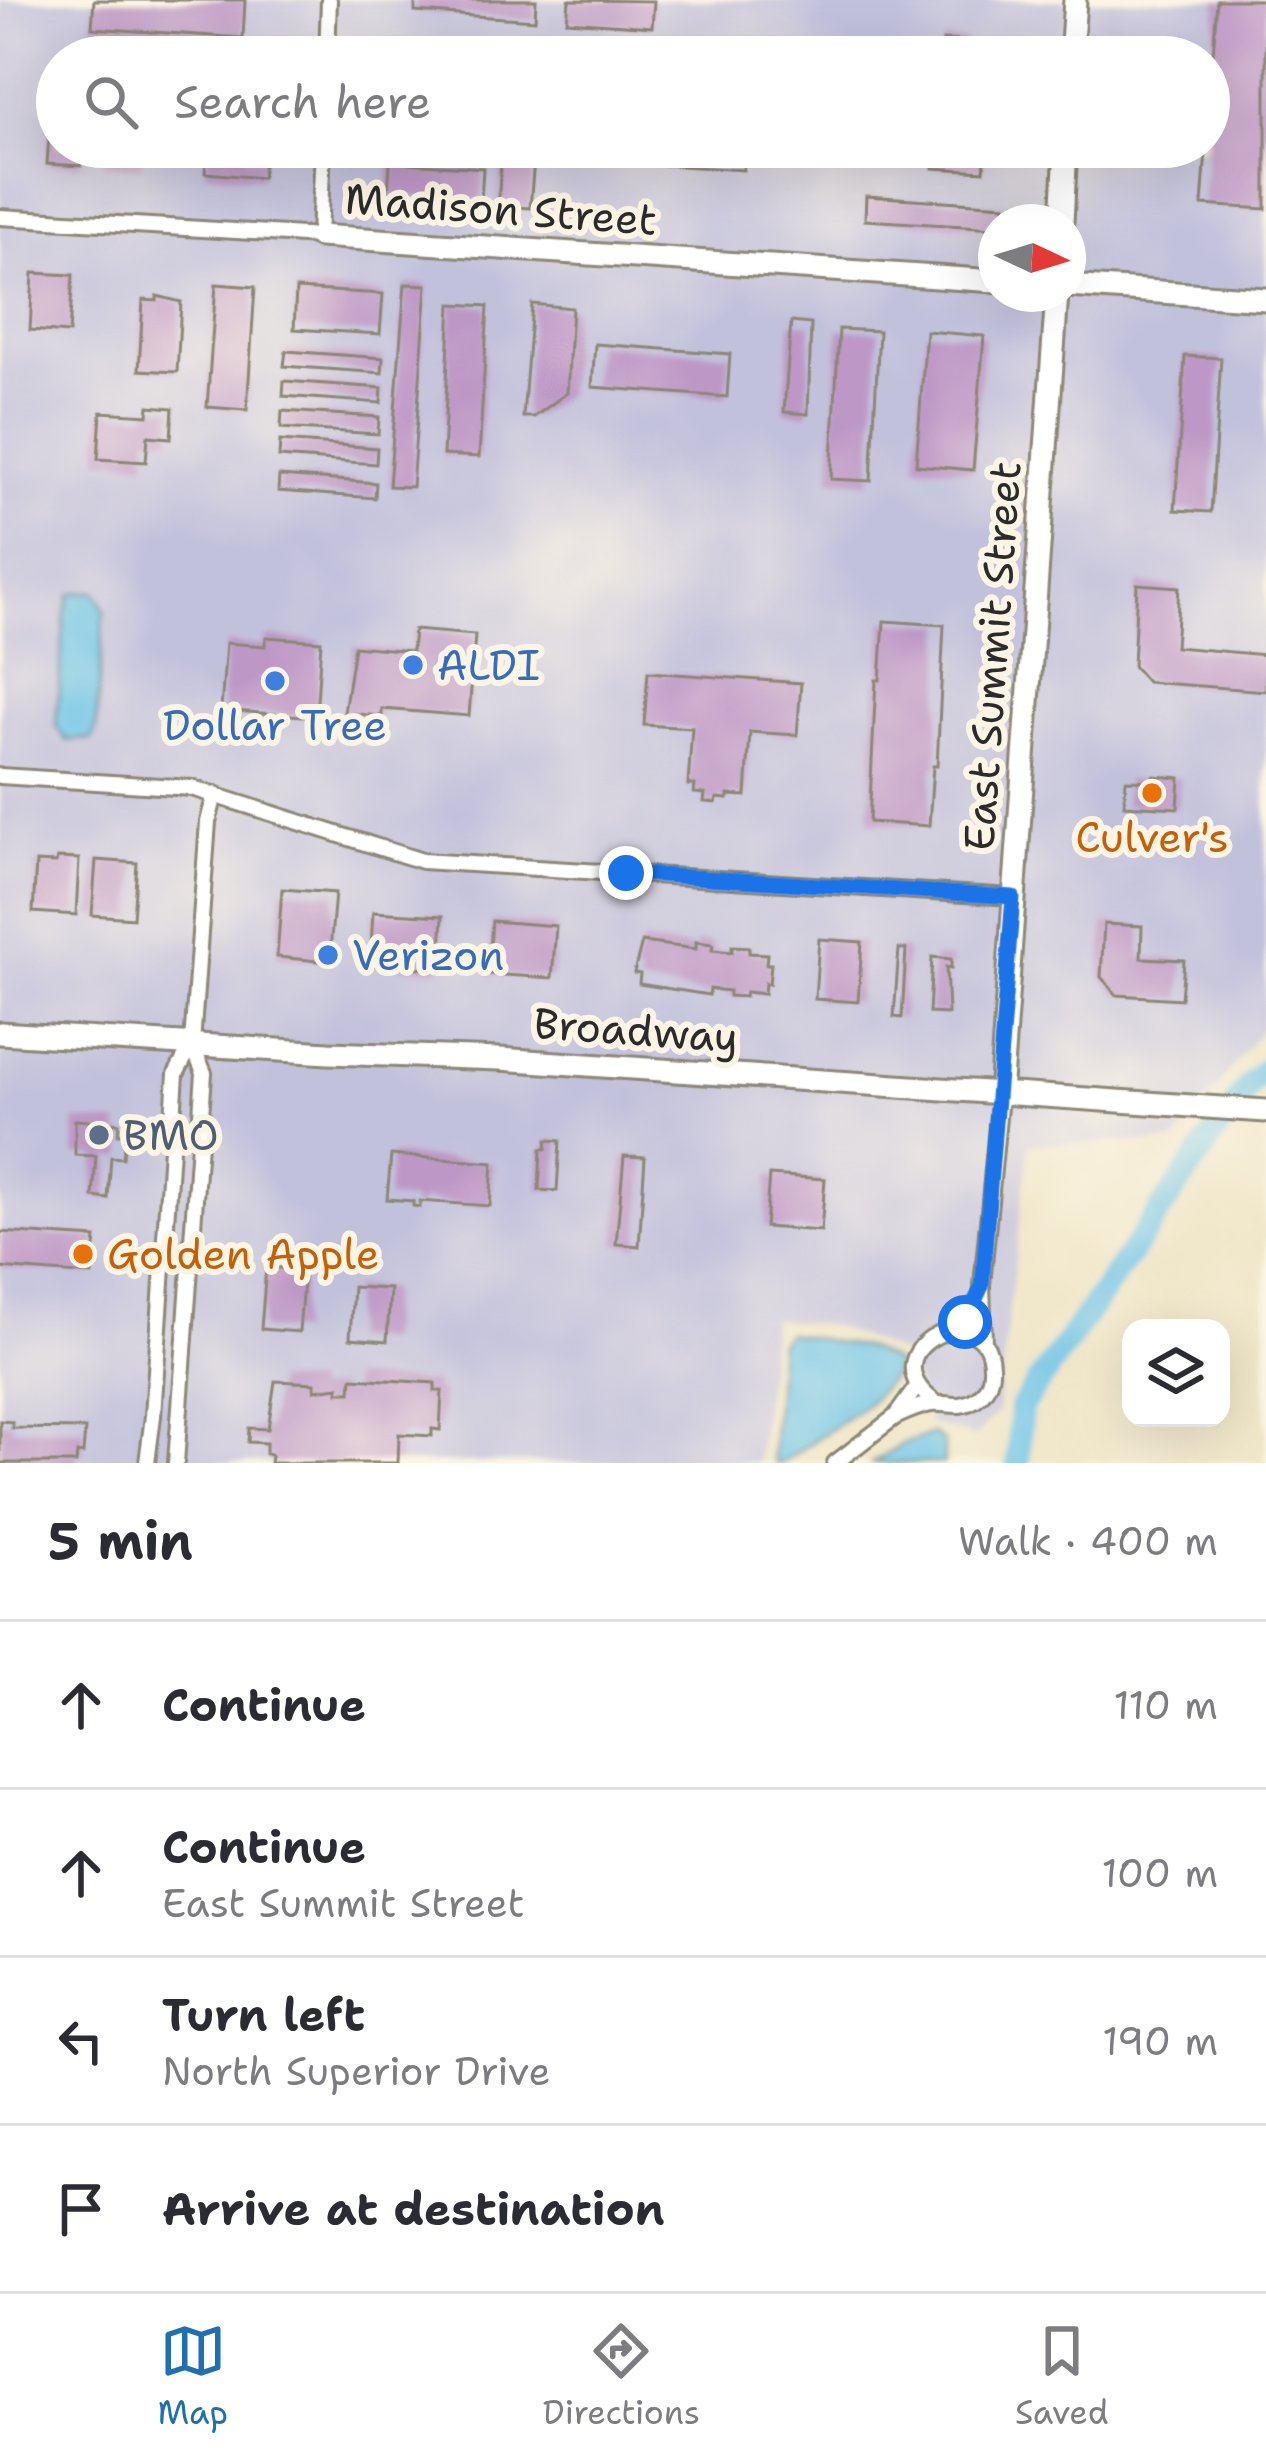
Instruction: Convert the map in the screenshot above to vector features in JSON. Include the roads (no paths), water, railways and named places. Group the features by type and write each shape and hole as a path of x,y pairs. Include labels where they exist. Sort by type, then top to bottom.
{"street":[{"path":"328,36 329,0"},
{"path":"1073,36 1075,0"},
{"path":"319,236 322,168"},
{"path":"1063,204 1065,168"},
{"name":"Madison Street","path":"0,217 978,280"},
{"path":"1086,287 1266,298"},
{"name":"East Summit Street","path":"1000,1096 1057,312"},
{"path":"0,776 192,788 422,861 1013,897"},
{"path":"147,1463 176,1074 192,1044 208,822 215,794"},
{"name":"Broadway","path":"0,1033 499,1059 1264,1111"},
{"path":"176,1463 204,1073 192,1044"},
{"path":"835,1463 895,1418 936,1403 962,1406 983,1393 992,1369 984,1345 982,1286 1000,1096"},
{"path":"957,1330 982,1286"},
{"path":"936,1403 918,1385 915,1359 920,1347 939,1331 957,1330 976,1336 984,1345"},
{"path":"895,1418 918,1385"}],"water":[{"path":"95,592 104,610 96,728 92,739 66,740 56,726 65,612 71,594"},
{"path":"787,1333 867,1348 894,1362 896,1372 867,1404 775,1463 779,1342"},
{"path":"933,1434 944,1442 944,1463 872,1463 905,1443"}],"waterway":[{"path":"1018,1463 1021,1407 1251,1083 1266,1069"}],"place":[{"name":"ALDI","path":"413,665"},
{"name":"Dollar Tree","path":"275,681"},
{"name":"Culver's","path":"1152,793"},
{"name":"Verizon","path":"328,955"},
{"name":"BMO","path":"99,1135"},
{"name":"Golden Apple","path":"83,1254"}]}
